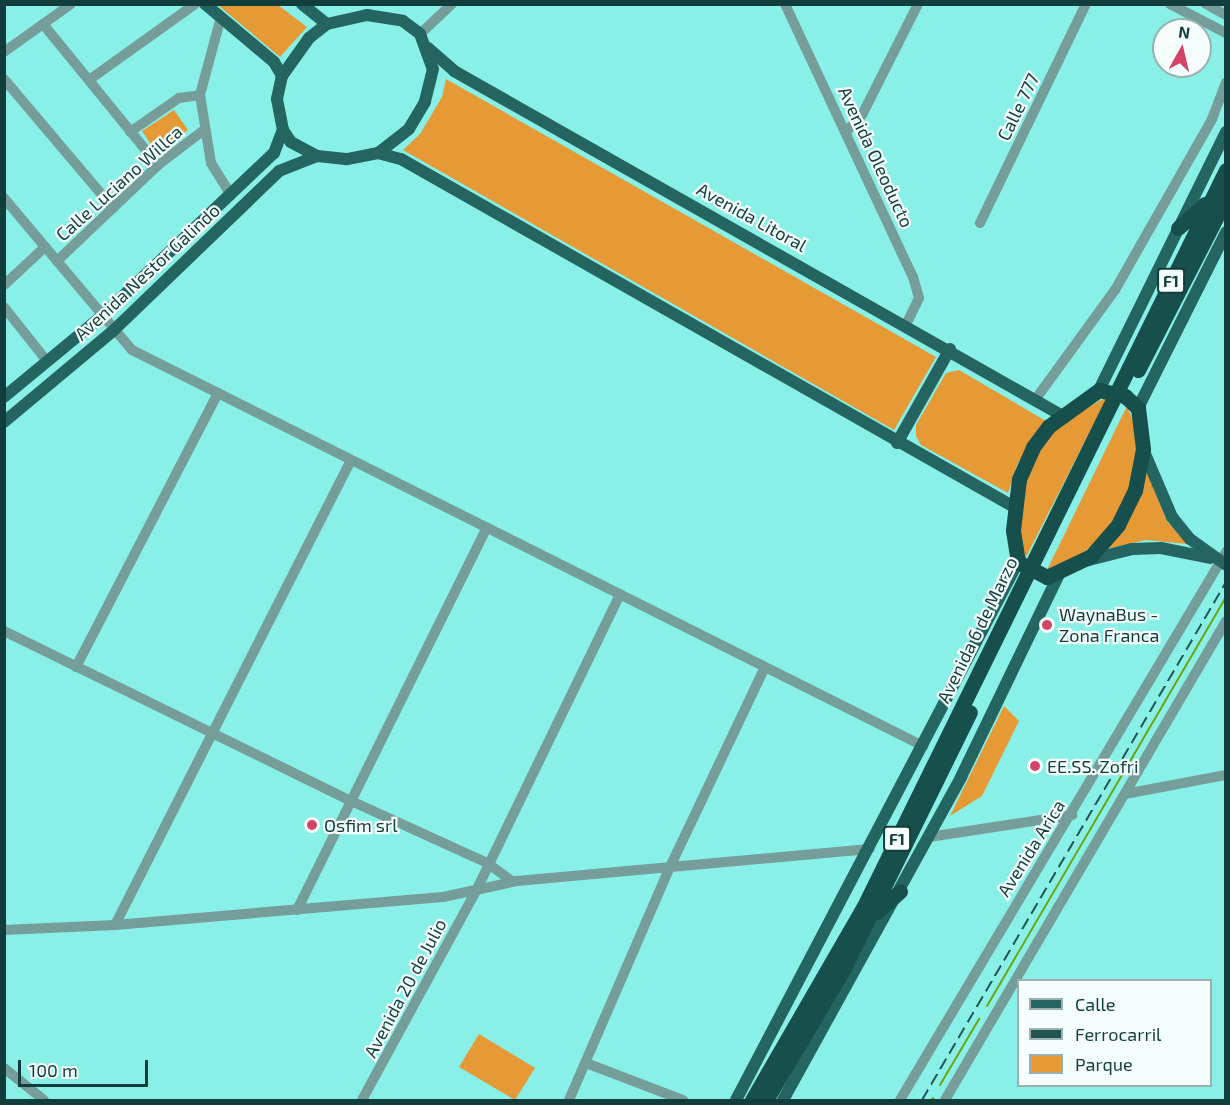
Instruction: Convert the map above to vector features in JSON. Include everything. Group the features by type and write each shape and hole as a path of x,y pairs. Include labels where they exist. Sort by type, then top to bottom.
{"highway":[{"name":"Avenida 6 de Marzo","path":"752,1101 864,906 1028,568 1120,394 1219,198 1226,170"},
{"path":"1178,228 1219,198"},
{"path":"1099,390 1120,394 1138,408 1143,448 1126,510 1104,543 1085,561 1059,574 1028,568 1014,507 1018,479 1033,447 1060,415 1099,390"},
{"name":"Avenida 6 de Marzo","path":"766,1101 870,918 1028,568"},
{"path":"870,918 900,891"}],"main road":[{"path":"205,4 274,62 282,76"},
{"path":"302,4 327,24"},
{"path":"367,15 386,16 407,23 420,34 428,48 433,69 419,116 397,141 378,153 346,159 317,156 291,142 283,130 277,99 282,76 309,38 327,24 367,15"},
{"name":"Avenida Litoral","path":"428,48 454,71 950,349 1060,415"},
{"name":"Avenida Nestor Galindo","path":"4,397 102,316 231,195 274,153 283,130"},
{"path":"1099,390 1226,132"},
{"path":"378,153 400,159 897,443 1014,507"},
{"name":"Avenida Nestor Galindo","path":"4,422 114,330 279,171 317,156"},
{"path":"1138,408 1226,232"},
{"path":"897,443 950,349"},
{"path":"1143,448 1172,517 1190,539 1224,559"},
{"path":"1085,561 1132,549 1161,548 1224,559"},
{"name":"Avenida 6 de Marzo","path":"736,1101 923,746 1028,568"},
{"path":"783,1101 900,891 1059,574"}],"street":[{"path":"4,52 72,4"},
{"path":"89,80 195,4"},
{"path":"420,34 452,4"},
{"name":"Avenida Oleoducto","path":"785,4 917,288 917,306 906,325"},
{"path":"846,132 862,115 918,4"},
{"name":"Calle 777","path":"980,223 1086,4"},
{"path":"1170,4 1226,33"},
{"path":"1206,4 1226,15"},
{"path":"221,17 200,95 211,163 231,195"},
{"path":"43,24 158,165"},
{"path":"4,79 113,208"},
{"path":"1035,400 1115,290 1212,119 1226,83"},
{"path":"130,132 179,98 200,95"},
{"name":"Calle Luciano Willca","path":"57,261 158,165 204,130"},
{"path":"4,198 9,211 45,247 132,350 923,746"},
{"path":"4,285 45,247"},
{"path":"5,309 47,361"},
{"path":"76,667 218,393"},
{"path":"115,925 351,460"},
{"path":"297,910 349,800 488,528"},
{"name":"Avenida Arica","path":"900,1101 1048,847 1072,815 1224,559"},
{"name":"Avenida 20 de Julio","path":"362,1101 476,891 487,863 620,594"},
{"path":"945,1101 1226,621"},
{"path":"4,631 349,800 487,863 513,882"},
{"path":"569,1101 670,867 765,667"},
{"path":"1125,794 1226,775"},
{"path":"928,837 1072,815"},
{"path":"4,930 115,925 443,897 513,882 870,849"},
{"path":"586,1063 683,1101"},
{"path":"5,1068 44,1101"}],"green space":[{"path":"218,5 278,5 307,27 280,57"},
{"path":"446,79 936,357 894,430 403,150 420,134 442,97"},
{"path":"174,110 188,130 156,152 142,131"},
{"path":"959,370 1046,421 1017,465 1008,493 921,445 916,436 916,425 946,373"},
{"path":"1108,396 1025,559 1018,515 1028,472 1040,446 1058,425"},
{"path":"1127,406 1136,428 1136,457 1132,485 1119,512 1103,535 1081,555 1047,570"},
{"path":"1147,472 1167,521 1187,544 1146,540 1106,549 1130,519"},
{"path":"1004,706 1019,721 982,796 950,816"},
{"path":"479,1034 535,1068 515,1100 459,1067"}],"waterway":[{"path":"987,1006 1226,597"},
{"path":"940,1085 979,1019"}],"railway":[{"path":"922,1100 1226,582"}],"place":[{"name":"WaynaBus - Zona Franca","path":"1047,625"},
{"name":"EE.SS. Zofri","path":"1035,766"},
{"name":"Osfim srl","path":"312,825"}]}
